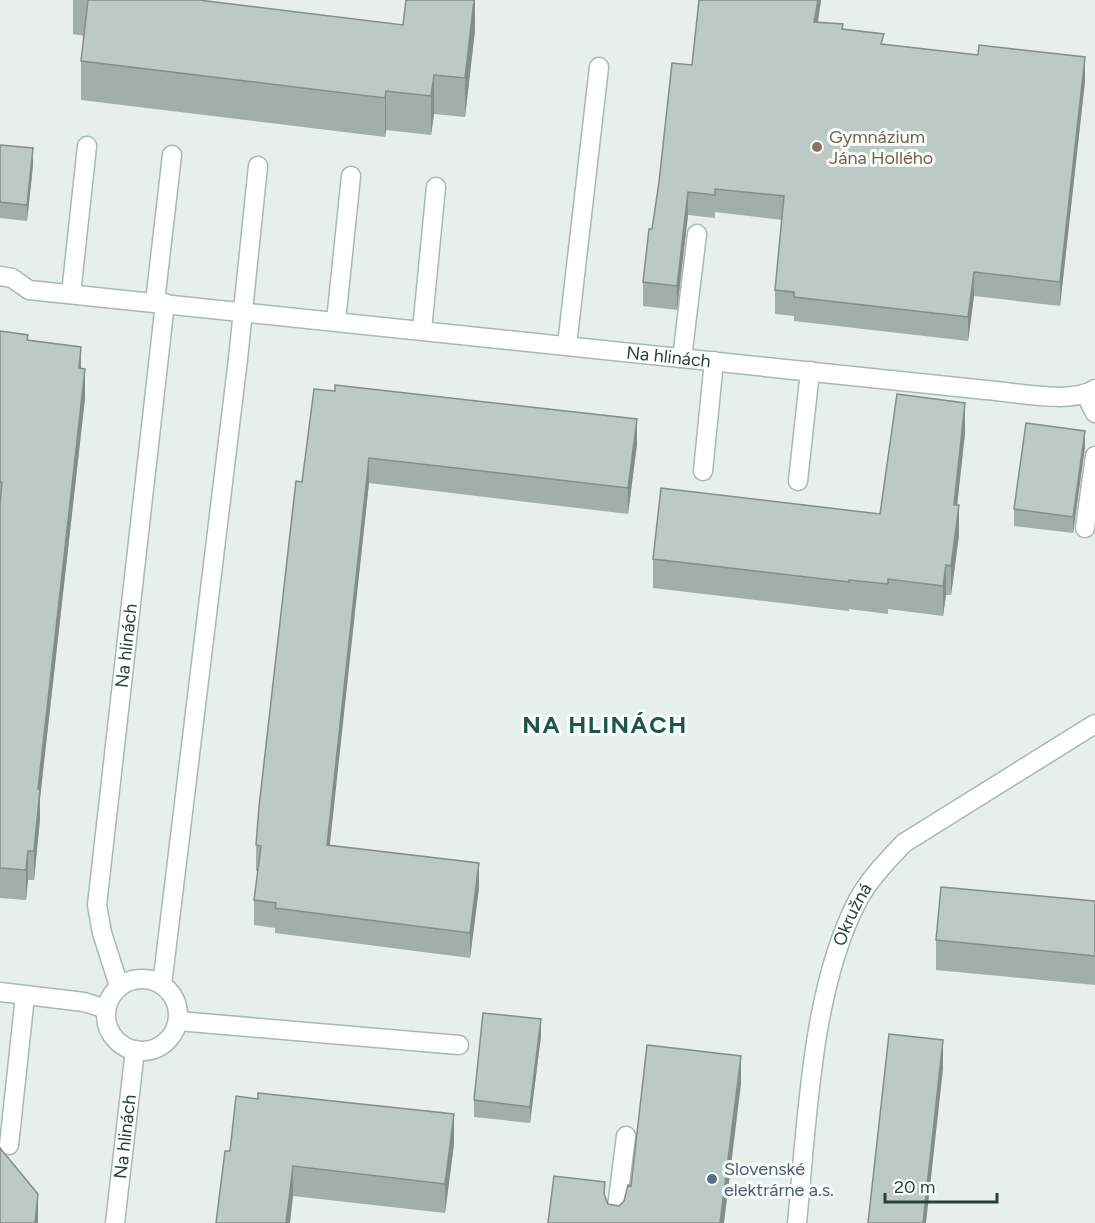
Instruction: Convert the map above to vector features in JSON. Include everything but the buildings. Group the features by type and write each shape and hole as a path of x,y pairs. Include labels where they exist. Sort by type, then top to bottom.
{"street":[{"path":"567,345 600,67"},
{"path":"71,294 87,146"},
{"path":"160,302 172,155"},
{"path":"162,985 243,311 258,166"},
{"path":"336,321 351,176"},
{"path":"422,330 436,187"},
{"path":"682,358 697,234"},
{"name":"Na hlinách","path":"0,276 12,278 29,290 1060,397 1090,392"},
{"name":"Na hlinách","path":"119,986 102,933 97,905 160,302"},
{"path":"703,471 714,361"},
{"path":"798,481 810,371"},
{"path":"1090,392 1095,413"},
{"path":"1085,528 1095,456"},
{"name":"Okružná","path":"797,1223 816,1051 827,986 841,938 859,900 878,870 904,843 1095,724"},
{"path":"148,979 162,985 172,994 177,1007 178,1021 173,1034 164,1044 152,1050 135,1050 124,1047 114,1038 107,1026 106,1009 110,997 119,986 134,980 148,979"},
{"path":"0,992 84,1002 106,1009"},
{"path":"9,1145 25,996"},
{"path":"178,1021 459,1045"},
{"name":"Na hlinách","path":"115,1223 135,1050"},
{"path":"615,1223 626,1136"}],"place":[{"name":"Gymnázium Jána Hollého","path":"817,147"},
{"name":"Slovenské elektrárne a.s.","path":"712,1179"}],"district":[{"name":"NA HLINÁCH","path":"605,725"}]}
